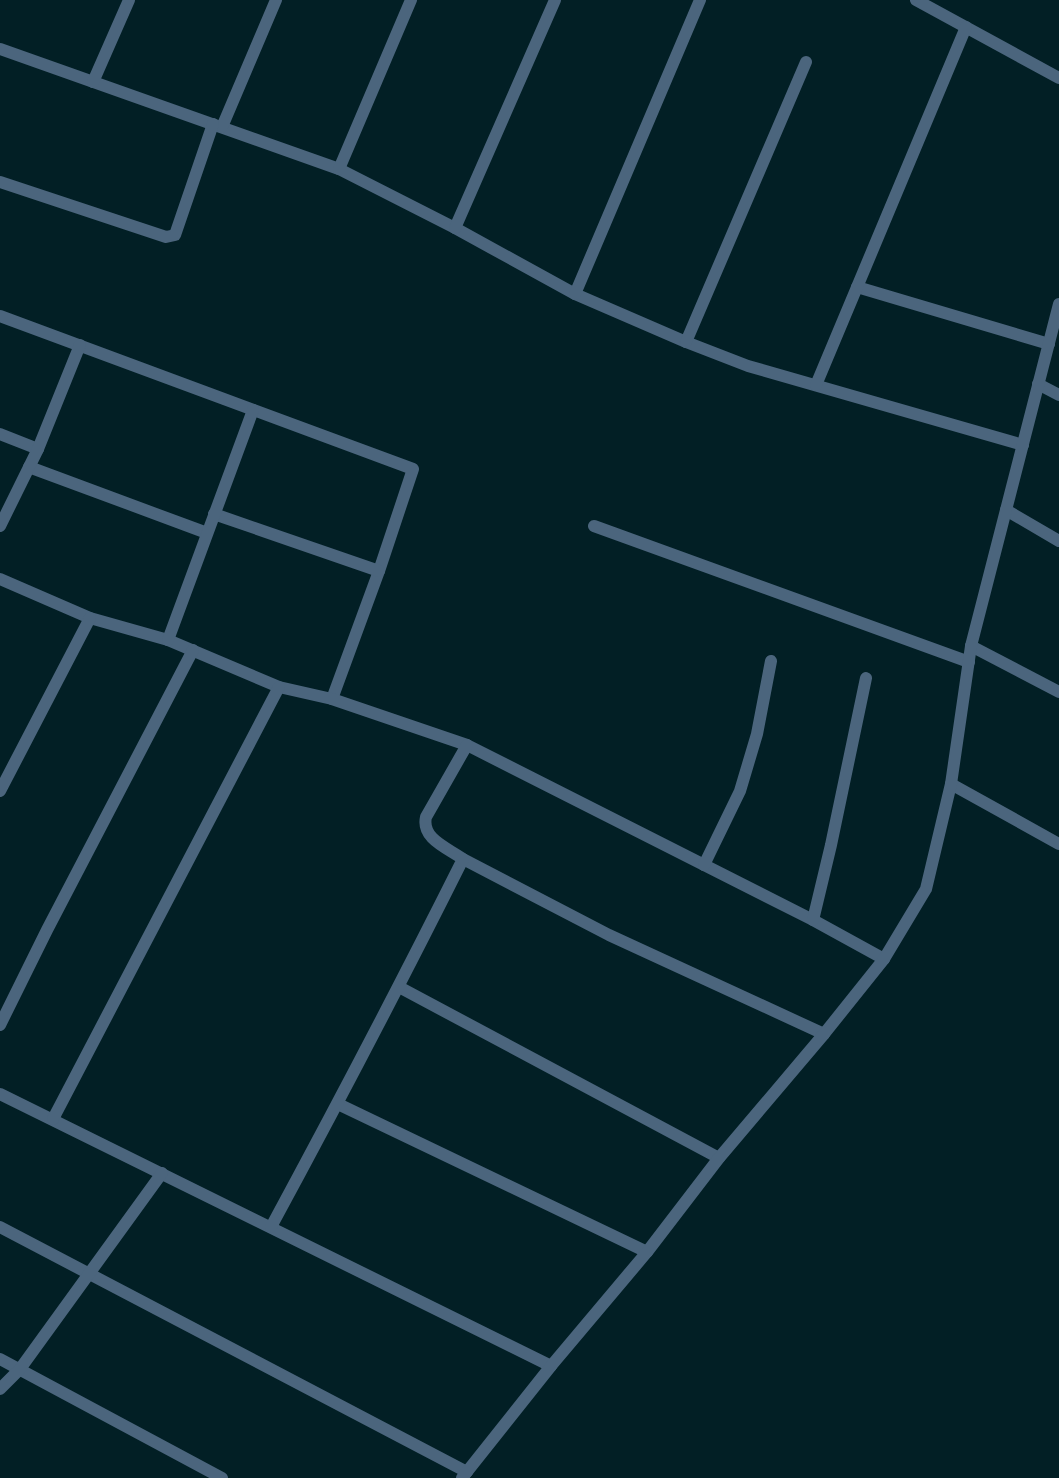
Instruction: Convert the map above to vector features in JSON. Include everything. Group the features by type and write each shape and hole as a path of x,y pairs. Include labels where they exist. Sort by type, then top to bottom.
{"street":[{"path":"93,82 128,0"},
{"path":"0,182 166,238 175,235 217,126 276,0"},
{"path":"338,169 411,0"},
{"path":"455,228 555,0"},
{"path":"575,294 700,0"},
{"path":"922,2 1059,78"},
{"path":"816,385 966,27"},
{"path":"0,49 338,169 455,228 575,294 686,342 748,366 1022,445"},
{"path":"686,342 806,62"},
{"path":"857,287 1049,344"},
{"path":"0,1227 465,1475 552,1366 648,1252 719,1158 884,960 926,889 951,784 971,646 1059,304"},
{"path":"0,316 413,469 379,571 332,699"},
{"path":"0,526 38,449 80,345"},
{"path":"1038,384 1059,395"},
{"path":"168,640 253,410"},
{"path":"0,434 38,449"},
{"path":"29,467 207,533"},
{"path":"1006,510 1059,541"},
{"path":"214,514 379,571"},
{"path":"594,526 969,662"},
{"path":"0,579 90,618 168,640 279,686 332,699 467,745 813,920 884,960"},
{"path":"0,791 90,618"},
{"path":"971,646 1059,692"},
{"path":"0,1025 47,930 193,650"},
{"path":"704,865 740,791 757,734 771,661"},
{"path":"813,920 831,845 866,678"},
{"path":"53,1119 279,686"},
{"path":"467,745 426,817 425,824 429,836 463,859 610,935 824,1034"},
{"path":"951,784 1059,844"},
{"path":"271,1226 338,1104 463,859"},
{"path":"399,987 719,1158"},
{"path":"0,1094 552,1366"},
{"path":"338,1104 648,1252"},
{"path":"0,1389 20,1369 162,1173"},
{"path":"0,1359 222,1478"}]}
